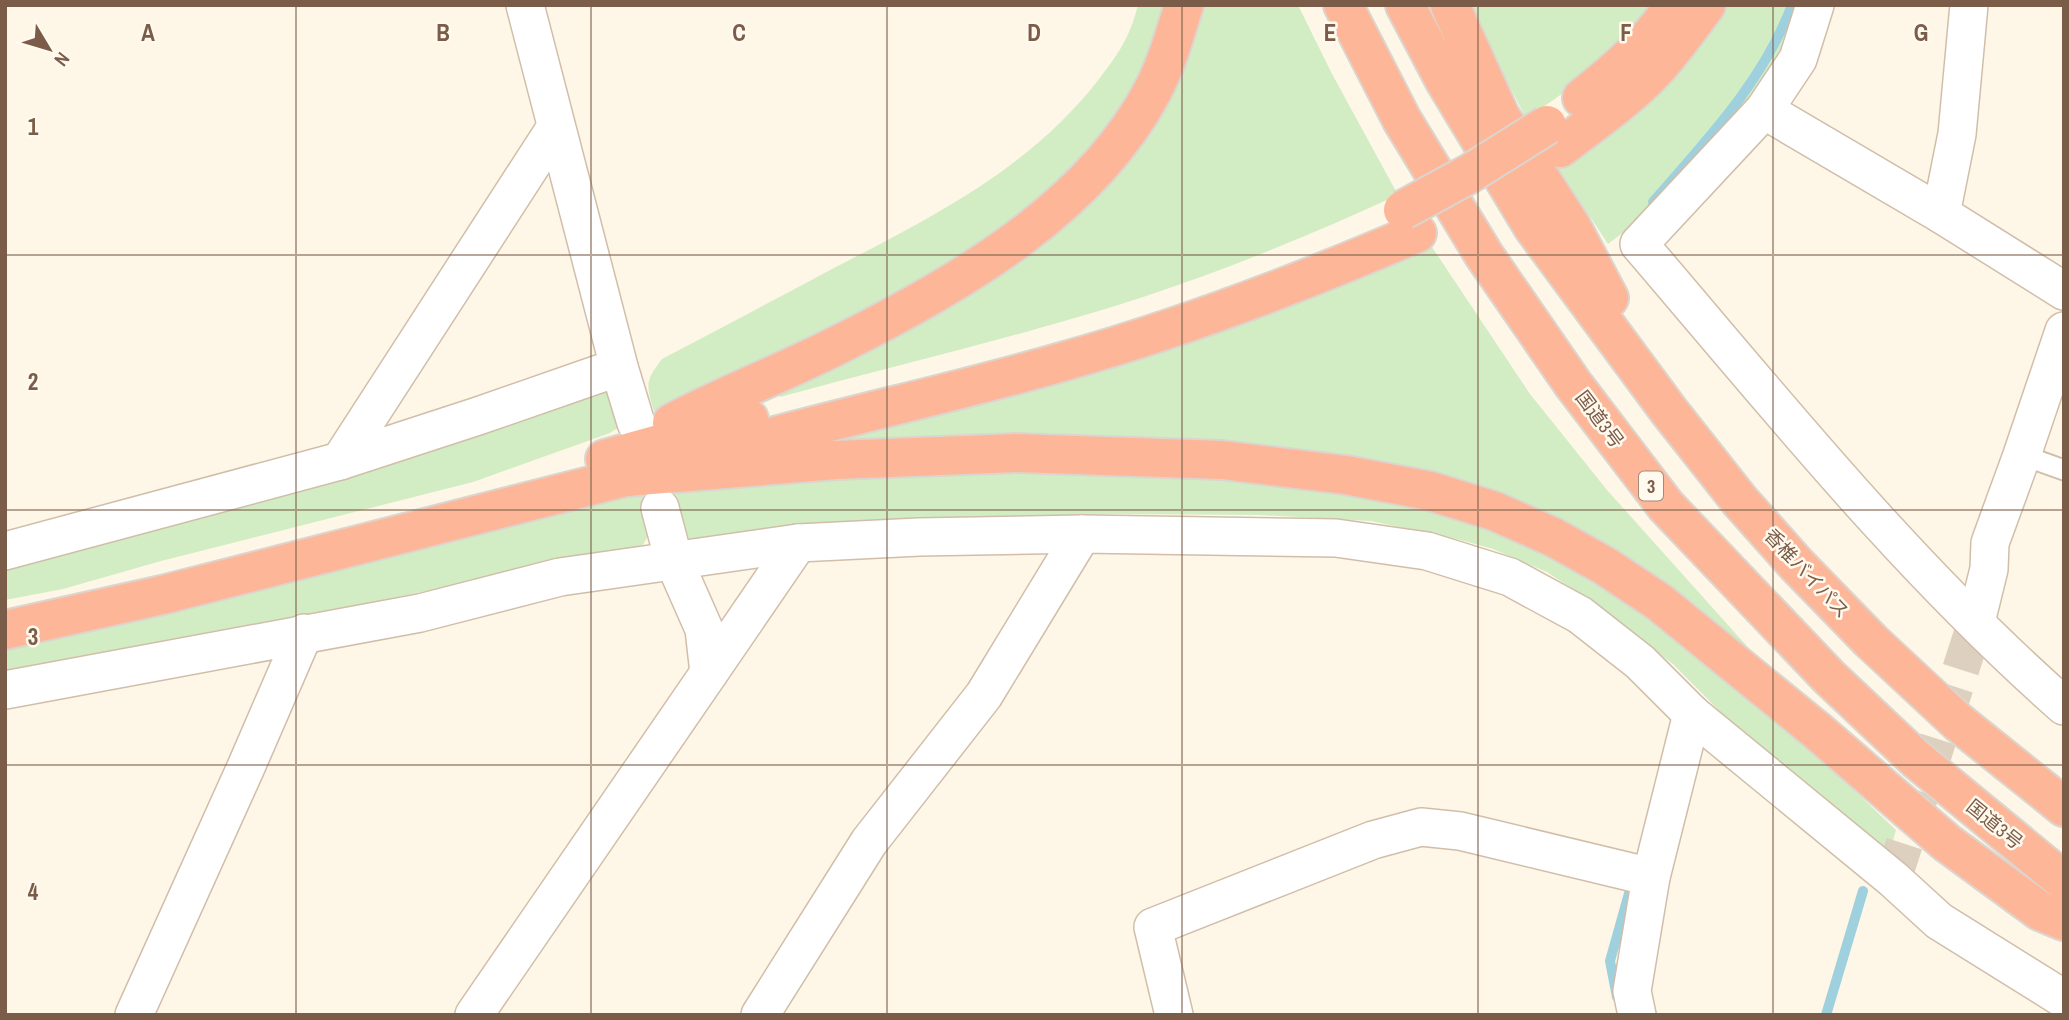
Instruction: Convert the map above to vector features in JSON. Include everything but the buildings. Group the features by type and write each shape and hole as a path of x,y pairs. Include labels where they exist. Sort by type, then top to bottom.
{"highway":[{"path":"612,469 708,404 840,344 967,274 1016,242 1056,209 1096,170 1125,133 1153,90 1184,5"},
{"name":"国道3号","path":"1343,5 1402,120 1484,255 1573,384 1666,506 1829,677 1916,759 2064,881"},
{"path":"1405,5 1445,81 1533,227 1669,411"},
{"path":"1450,5 1500,116 1572,226 1669,411"},
{"path":"1553,137 1636,50 1674,5"},
{"path":"5,610 612,469 737,446 1063,362 1228,309 1410,221 1553,137 1622,101 1655,70 1706,5"},
{"name":"香椎バイパス","path":"1669,411 1740,500 1797,565 1871,641 1958,722 2064,807"},
{"path":"5,630 162,595 612,469 1017,453 1222,460 1346,475 1430,491 1494,511 1553,537 1605,566 1659,602 1815,729 1947,843 2040,911 2064,921"}],"street":[{"path":"525,5 636,423"},
{"path":"1815,5 1798,59 1765,110 1639,244 1868,511 1976,622 2064,706"},
{"path":"1941,214 1957,134 1969,5"},
{"path":"1765,110 1941,214 2064,291"},
{"path":"340,461 556,127"},
{"path":"1976,622 1989,569 1990,544 2064,331"},
{"path":"5,551 340,461 619,367"},
{"path":"660,508 674,561 704,629 709,673"},
{"path":"760,1015 869,842 984,695 1082,534"},
{"path":"5,691 420,613 560,577 798,543 919,537 1082,534 1336,538 1427,551 1510,576 1580,615 1640,662 1692,715 1893,879 1939,921 2064,999"},
{"path":"474,1015 798,543"},
{"path":"134,1015 304,633"},
{"path":"1637,1015 1632,990 1651,877 1692,715"},
{"path":"1174,1015 1153,927 1373,840 1420,827 1460,831 1651,877"}],"lane":[{"path":"2022,455 2064,470"}],"green space":[{"path":"1138,5 1169,5 1142,78 1110,137 1048,200 949,270 664,410 654,411 649,384 652,373 662,359 941,210 976,189 1042,139 1072,111 1112,61 1127,36"},
{"path":"1197,5 1298,5 1398,195 1252,257 1140,298 1022,333 780,397 778,392 1032,245"},
{"path":"1467,5 1653,5 1627,38 1595,68 1526,118"},
{"path":"1726,5 1800,5 1788,37 1760,84 1706,153 1654,209 1608,244 1558,168 1618,128 1717,21"},
{"path":"1430,244 1530,394 1607,490 1754,654 1752,658 1489,496 814,445 1049,383 1205,336 1281,309"},
{"path":"599,385 614,397 622,425 610,433 473,482 161,561 63,589 5,600 5,563"},
{"path":"867,472 1192,474 1297,485 1410,503 1466,519 1574,564 1664,625 1837,774 1896,830 1890,851 1861,842 1768,760 1673,664 1547,572 1493,549 1371,521 1260,515 1114,514 926,520 690,541 677,509 675,492"},
{"path":"642,495 651,530 642,547 5,677 5,641 483,525"}],"waterway":[{"path":"1653,202 1713,133 1749,85 1766,60 1792,5"},
{"path":"1617,997 1610,961 1633,879"},
{"path":"1826,1015 1863,891"}],"tunnel":[{"path":"1893,879 1976,622"}]}
